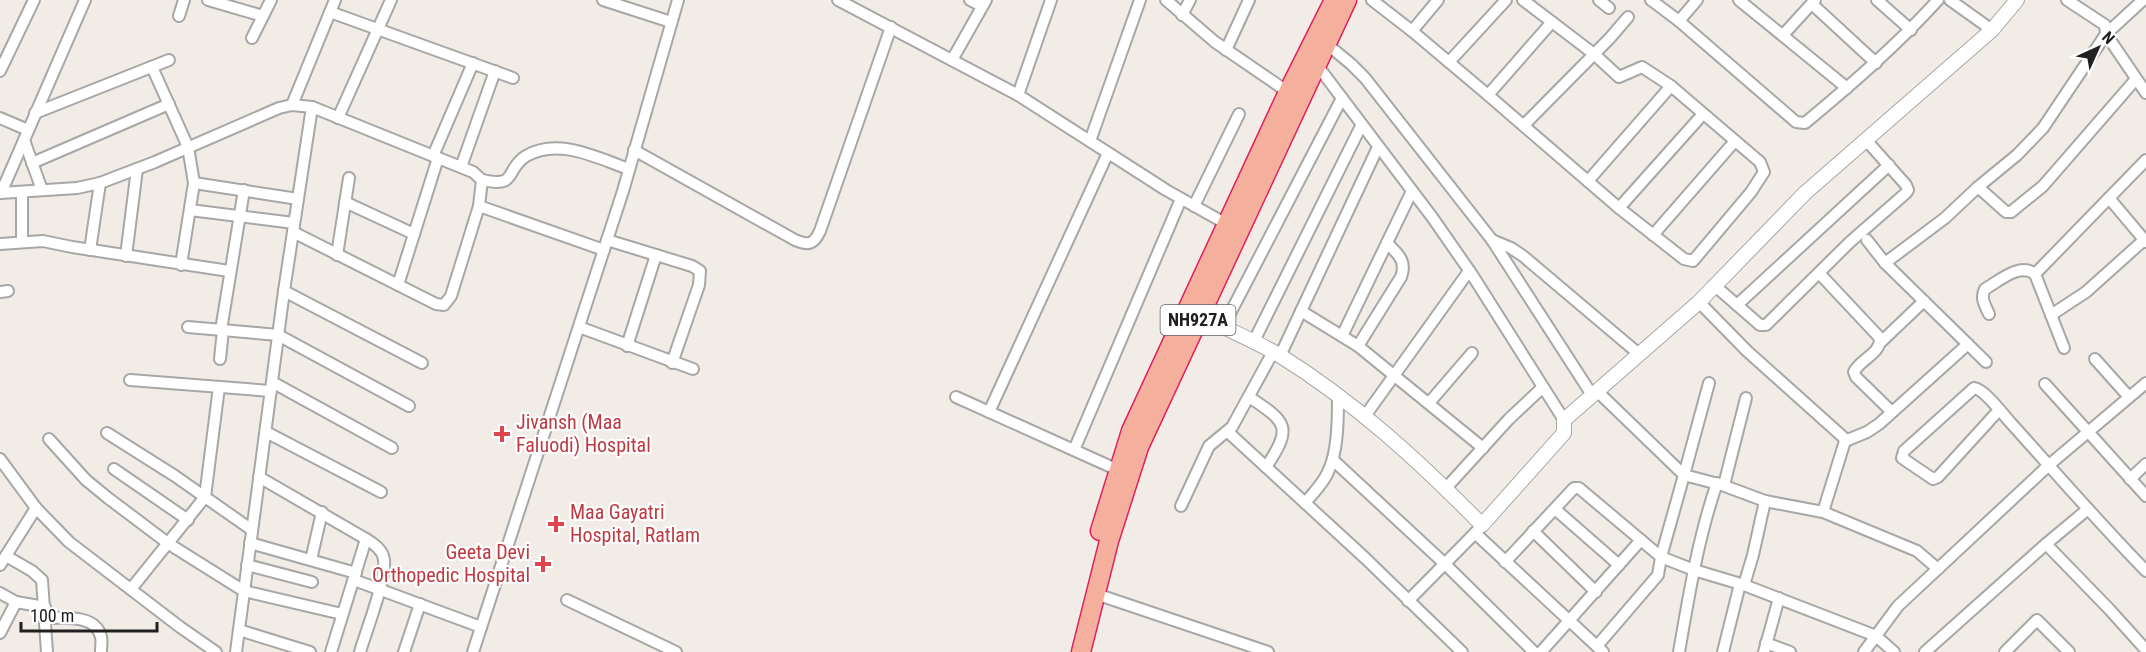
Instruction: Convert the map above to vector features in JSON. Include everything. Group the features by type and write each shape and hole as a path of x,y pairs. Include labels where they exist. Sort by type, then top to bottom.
{"highway":[{"name":"NH927A","path":"1234,228 1288,92 1334,0"},
{"name":"NH927A","path":"1069,652 1094,554 1131,431 1194,312 1234,228 1328,45 1347,0"},
{"name":"NH927A","path":"1081,652 1109,541 1139,447 1194,312"}],"street":[{"path":"0,71 34,0"},
{"path":"85,0 1,193 77,188 100,183 292,105 312,107 473,172 482,180 504,182 525,157 537,152 564,148 577,150 629,169"},
{"path":"179,16 184,0"},
{"path":"208,0 263,16"},
{"path":"252,38 271,0"},
{"path":"292,105 335,0"},
{"path":"338,118 391,0"},
{"path":"603,0 671,22"},
{"path":"473,652 629,169 678,0"},
{"path":"838,0 1018,95 1181,199 1234,228"},
{"path":"952,60 984,3 970,0"},
{"path":"1018,95 1051,0"},
{"path":"1090,141 1140,0"},
{"path":"1166,0 1226,50 1288,92"},
{"path":"1182,15 1190,0"},
{"path":"1226,50 1249,0"},
{"path":"1372,0 1488,94 1619,208 1684,260 1693,261 1751,192 1764,172 1760,162 1671,86 1642,67 1619,77 1523,0"},
{"path":"1412,31 1438,0"},
{"path":"1449,62 1506,0"},
{"path":"1599,0 1609,8"},
{"path":"1651,0 1679,21 1796,122 1805,123 1876,63 1938,0"},
{"path":"1679,21 1696,0"},
{"path":"1877,0 1911,30"},
{"path":"1950,0 1992,30"},
{"path":"1564,420 1699,302 1805,193 1992,30 2017,0"},
{"path":"2067,0 2105,25 2106,34 2146,93"},
{"path":"1746,2 1847,88"},
{"path":"1783,34 1813,2 1876,63"},
{"path":"1885,263 1945,218 1977,187 2017,155 2043,128 2106,34 2143,5"},
{"path":"330,12 380,28 513,78"},
{"path":"1524,125 1628,17"},
{"path":"1488,94 1552,22"},
{"path":"634,150 795,240 806,245 812,243 820,231 891,27"},
{"path":"1328,45 1365,78 1492,240 1595,393 1684,475 1721,484 1765,501 1823,512 1917,551 1938,569"},
{"path":"35,113 169,60"},
{"path":"398,285 435,157 473,63"},
{"path":"1317,65 1469,271 1564,420 1564,433 1479,529 1408,601"},
{"path":"152,67 188,147 194,183 181,265"},
{"path":"461,167 495,71"},
{"path":"1977,187 2006,212 2011,212 2043,186 2136,79"},
{"path":"1588,181 1671,86"},
{"path":"1223,327 1342,98"},
{"path":"32,163 169,104"},
{"path":"236,652 284,291 312,107"},
{"path":"1194,206 1239,114"},
{"path":"1619,208 1702,114"},
{"path":"0,118 26,135 32,163 42,190"},
{"path":"1254,341 1361,126"},
{"path":"1714,285 1760,325 1766,325 1850,242 1906,194 1908,190 1906,185 1866,140"},
{"path":"1653,235 1735,141"},
{"path":"1181,506 1209,446 1227,432 1277,354 1301,311 1378,147"},
{"path":"990,412 1108,153"},
{"path":"1737,305 1889,165"},
{"path":"2035,274 2109,198 2144,168"},
{"path":"126,256 136,169"},
{"path":"337,255 349,178"},
{"path":"190,210 240,216 294,228 337,255 440,306 448,303 479,206 482,180"},
{"path":"90,250 100,183"},
{"path":"194,183 298,199"},
{"path":"220,359 229,271 244,190"},
{"path":"1342,336 1412,191"},
{"path":"22,192 22,242"},
{"path":"2051,315 2086,292 2145,241 2109,198"},
{"path":"1074,450 1181,199"},
{"path":"345,202 414,234"},
{"path":"479,206 605,245 656,255 692,266 700,271 701,276 672,363"},
{"path":"1492,240 1524,256 1639,354"},
{"path":"1867,240 1885,263 1986,362"},
{"path":"0,244 44,241 229,271"},
{"path":"1358,346 1401,277 1404,268 1399,255 1387,243"},
{"path":"627,345 656,255"},
{"path":"1989,314 1982,299 1985,289 2019,270 2028,270 2035,274 2064,348"},
{"path":"1365,416 1469,271"},
{"path":"1819,273 1878,334 1881,342"},
{"path":"284,291 422,363"},
{"path":"1892,412 1856,377 1854,372 1881,342 1924,301"},
{"path":"1699,302 1747,351 1840,433 1845,441 1823,512"},
{"path":"1301,311 1358,346 1483,448"},
{"path":"1194,312 1277,354 1365,416 1446,488 1505,562 1570,619 1600,649 1658,575 1660,557 1709,382"},
{"path":"188,327 278,335 409,406"},
{"path":"579,327 693,369"},
{"path":"1845,441 1867,432 1968,344"},
{"path":"1430,403 1472,353"},
{"path":"2095,359 2129,398"},
{"path":"130,380 219,387 272,387 392,448"},
{"path":"1864,652 1898,606 2049,465 2146,383"},
{"path":"2045,384 2146,496"},
{"path":"131,589 205,497 219,387"},
{"path":"1446,488 1509,419 1543,387"},
{"path":"1999,410 1938,477 1933,479 1927,477 1902,458 1904,451 1974,388 1979,389 1999,410 2049,465 2088,509 2144,565"},
{"path":"1249,396 1275,414 1282,426 1283,436 1280,446 1266,467"},
{"path":"1305,503 1329,472 1333,460 1338,396"},
{"path":"956,397 1118,470"},
{"path":"1679,652 1704,525 1721,484 1746,399"},
{"path":"266,432 381,492"},
{"path":"1227,432 1462,652"},
{"path":"107,433 252,530"},
{"path":"49,439 86,480 169,544 244,591 342,614"},
{"path":"1333,460 1445,564 1534,652"},
{"path":"2130,479 2146,464"},
{"path":"2,467 36,508 69,542 216,652"},
{"path":"114,469 188,520"},
{"path":"260,477 322,512 381,550 384,559 379,589 360,652"},
{"path":"1505,562 1574,488 1579,488 1660,557 1779,598 1876,636 1894,652"},
{"path":"1723,652 1753,555 1765,501"},
{"path":"36,508 3,561 32,571 42,580 47,652"},
{"path":"1555,509 1619,566"},
{"path":"1925,652 2088,509"},
{"path":"311,560 322,512"},
{"path":"1533,531 1596,591"},
{"path":"331,652 366,539"},
{"path":"1540,652 1641,540"},
{"path":"250,543 311,560 379,589 481,627"},
{"path":"2046,544 2146,650"},
{"path":"247,565 312,582"},
{"path":"0,593 16,602 45,612 82,619 98,628 101,637 101,652"},
{"path":"1096,594 1268,652"},
{"path":"1779,598 1765,648 1790,652"},
{"path":"567,600 676,652"},
{"path":"0,633 16,602"},
{"path":"404,652 420,604"},
{"path":"2004,652 2037,620 2069,652"},
{"path":"238,630 310,652"}],"place":[{"name":"Jivansh (Maa Faluodi) Hospital","path":"502,434"},
{"name":"Maa Gayatri Hospital, Ratlam","path":"556,524"},
{"name":"Geeta Devi Orthopedic Hospital","path":"543,564"}]}
